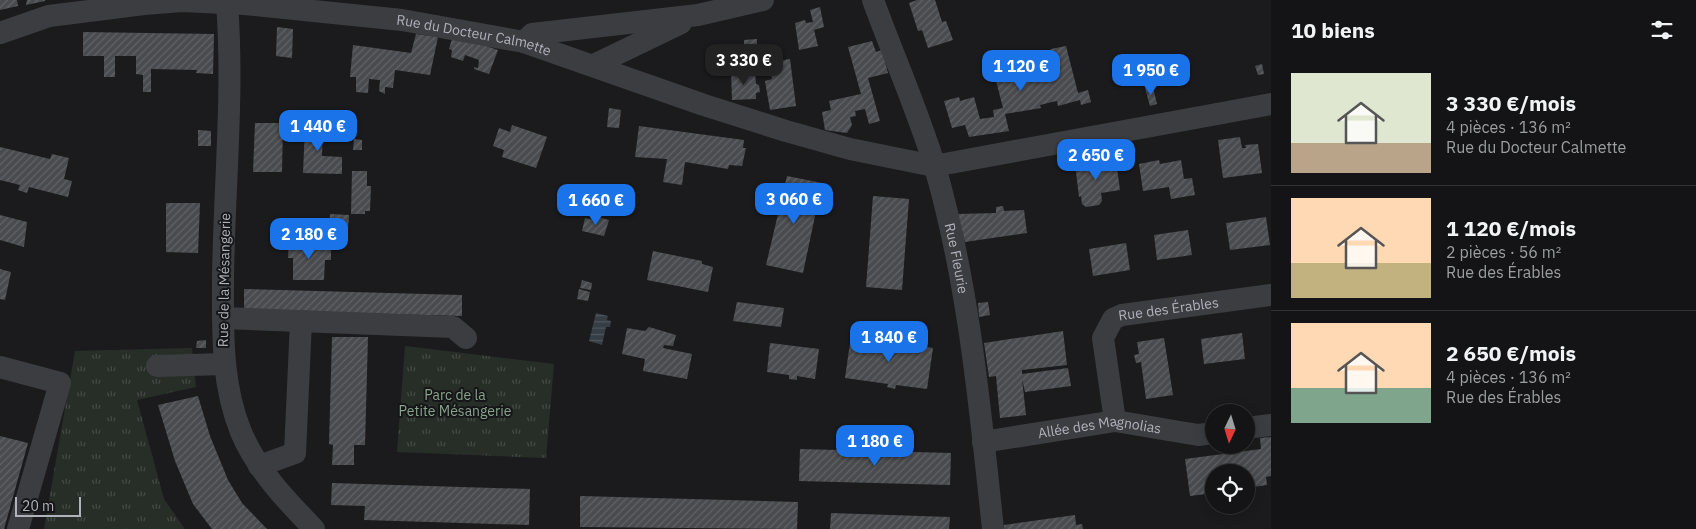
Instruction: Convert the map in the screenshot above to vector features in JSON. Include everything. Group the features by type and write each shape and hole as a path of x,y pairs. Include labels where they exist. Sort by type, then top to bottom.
{"street":[{"path":"524,42 532,34 698,15 763,0"},
{"name":"Rue Fleurie","path":"873,0 934,166 957,257 976,371 993,529"},
{"name":"Rue du Docteur Calmette","path":"0,33 49,16 144,4 203,1 402,20 524,42 704,105 786,131 850,149 934,166"},
{"name":"Rue de la Mésangerie","path":"227,3 230,37 223,318 224,364 229,394 242,433 259,466 285,499 314,529"},
{"path":"594,65 698,15"},
{"path":"934,166 1271,104"},
{"name":"Rue des Érables","path":"1115,421 1103,338 1114,319 1122,315 1271,295"},
{"path":"223,318 453,327 466,338"},
{"path":"259,466 295,453 301,321"},
{"path":"157,366 224,364"},
{"path":"0,367 60,383 18,529"},
{"name":"Allée des Magnolias","path":"983,442 1115,421 1198,435 1205,434"},
{"path":"1255,427 1271,425"}],"green space":[{"name":"Parc de la Petite Mésangerie","path":"405,346 554,364 546,458 397,452"},
{"path":"192,348 196,387 137,400 164,499 185,529 44,529 75,351"}],"shaded area":[{"path":"596,313 608,316 607,320 611,321 610,327 606,327 602,345 589,341"}],"building":[{"path":"0,0 17,0 18,6 0,10"},
{"path":"27,0 45,0 45,1 26,5"},
{"path":"917,0 935,0 942,22 946,21 953,40 928,48 922,30 918,31 909,3"},
{"path":"820,7 824,27 814,30 818,46 799,50 795,23 805,20 806,23 813,22 810,10"},
{"path":"277,27 293,29 292,58 276,56"},
{"path":"83,32 214,34 213,74 196,73 197,70 151,69 151,92 143,92 143,75 136,74 136,56 115,56 115,77 104,77 104,56 83,56"},
{"path":"416,34 438,37 430,75 395,70 393,88 385,87 385,94 379,91 380,80 369,79 368,93 356,92 356,77 350,77 353,45 411,53"},
{"path":"452,39 477,43 498,50 489,74 474,69 474,67 478,68 479,60 465,55 463,61 451,57 452,50 449,49"},
{"path":"757,39 757,52 744,53 744,40"},
{"path":"872,41 876,52 882,50 888,73 868,78 880,121 869,124 865,109 855,111 856,116 850,117 852,125 847,133 825,130 822,112 831,110 829,101 861,94 848,47"},
{"path":"1066,46 1078,93 1088,90 1091,102 1081,105 1080,100 1058,106 1057,101 1040,105 1041,108 1005,114 1009,131 969,137 965,125 952,128 944,101 959,97 960,101 974,97 980,119 994,117 993,110 1003,108 992,65 1047,54 1051,49"},
{"path":"790,59 796,106 770,110 765,81 772,79 769,63"},
{"path":"1262,64 1264,74 1258,75 1255,66"},
{"path":"755,71 756,84 759,85 760,92 756,93 756,99 732,100 731,72"},
{"path":"1153,87 1157,104 1150,106 1145,88"},
{"path":"609,108 621,110 619,128 607,127"},
{"path":"311,117 317,117 320,128 323,128 322,156 342,157 342,174 303,173 305,127 307,127"},
{"path":"255,123 283,123 282,172 253,172"},
{"path":"512,125 547,137 536,168 502,157 504,150 493,146 499,128 510,132"},
{"path":"639,126 744,140 743,148 746,148 742,166 729,165 728,169 685,162 682,185 663,182 667,159 635,157"},
{"path":"198,130 211,131 211,146 198,146"},
{"path":"1240,137 1242,148 1246,148 1245,145 1258,144 1262,173 1223,178 1218,140"},
{"path":"354,139 362,140 362,150 353,150"},
{"path":"0,147 50,159 52,154 69,158 64,179 72,181 68,197 29,187 27,193 18,190 20,185 0,180"},
{"path":"1097,160 1098,164 1116,161 1120,190 1101,193 1102,201 1099,205 1086,207 1082,204 1081,196 1079,197 1075,164"},
{"path":"1159,160 1160,164 1181,160 1184,179 1192,178 1195,195 1171,199 1169,187 1143,191 1139,164"},
{"path":"352,171 367,171 367,186 371,186 370,211 365,211 365,214 351,214"},
{"path":"787,176 822,183 803,273 766,265"},
{"path":"873,196 909,199 902,290 866,287"},
{"path":"573,199 591,202 590,213 571,211"},
{"path":"166,203 200,203 198,253 166,252"},
{"path":"1003,206 1004,211 1024,210 1027,233 965,242 957,214 996,213 996,207"},
{"path":"330,214 349,215 348,231 329,231"},
{"path":"0,215 27,222 24,247 0,240"},
{"path":"594,216 609,220 604,236 582,231 585,218 594,220"},
{"path":"1266,217 1270,245 1230,250 1226,223"},
{"path":"1188,230 1192,255 1157,260 1154,235"},
{"path":"289,243 331,244 331,260 325,260 324,280 293,280 293,258 288,258"},
{"path":"1126,243 1130,270 1093,276 1089,249"},
{"path":"653,251 702,261 702,264 713,267 708,292 647,280"},
{"path":"0,269 11,272 5,300 0,299"},
{"path":"582,280 592,283 591,290 580,288"},
{"path":"244,289 462,295 462,316 244,310"},
{"path":"579,289 590,292 588,301 577,299"},
{"path":"737,302 784,308 781,327 733,321"},
{"path":"988,302 990,315 979,317 978,303"},
{"path":"649,327 676,335 673,346 664,345 663,348 692,354 687,379 643,371 645,359 622,354 627,328 645,331"},
{"path":"1063,331 1067,365 1022,370 1022,374 1068,368 1071,386 1025,392 1022,379 1026,415 1000,418 996,376 989,377 984,343"},
{"path":"1242,333 1245,359 1204,364 1201,339"},
{"path":"851,336 933,348 927,389 896,385 895,389 887,387 888,384 845,378"},
{"path":"332,337 368,337 365,445 354,445 354,465 332,465 333,445 329,444"},
{"path":"1164,338 1173,395 1146,399 1141,362 1136,363 1134,355 1139,354 1137,342"},
{"path":"206,340 206,348 196,348 197,341"},
{"path":"770,343 819,349 815,379 797,376 797,380 789,379 789,375 767,372"},
{"path":"198,396 210,436 228,480 242,503 267,529 212,529 193,504 175,461 158,405"},
{"path":"0,436 28,443 4,529 0,529"},
{"path":"1271,437 1271,476 1266,477 1267,485 1255,487 1255,464 1205,464 1205,494 1190,496 1185,459 1223,454 1255,454 1255,450 1261,449 1260,438"},
{"path":"800,449 951,453 950,485 799,481"},
{"path":"332,483 530,489 529,525 364,520 365,506 331,505"},
{"path":"580,496 798,502 797,529 580,527"},
{"path":"831,513 950,517 949,529 830,529"},
{"path":"1075,515 1076,525 1082,524 1083,529 1004,529 1004,525"}]}
